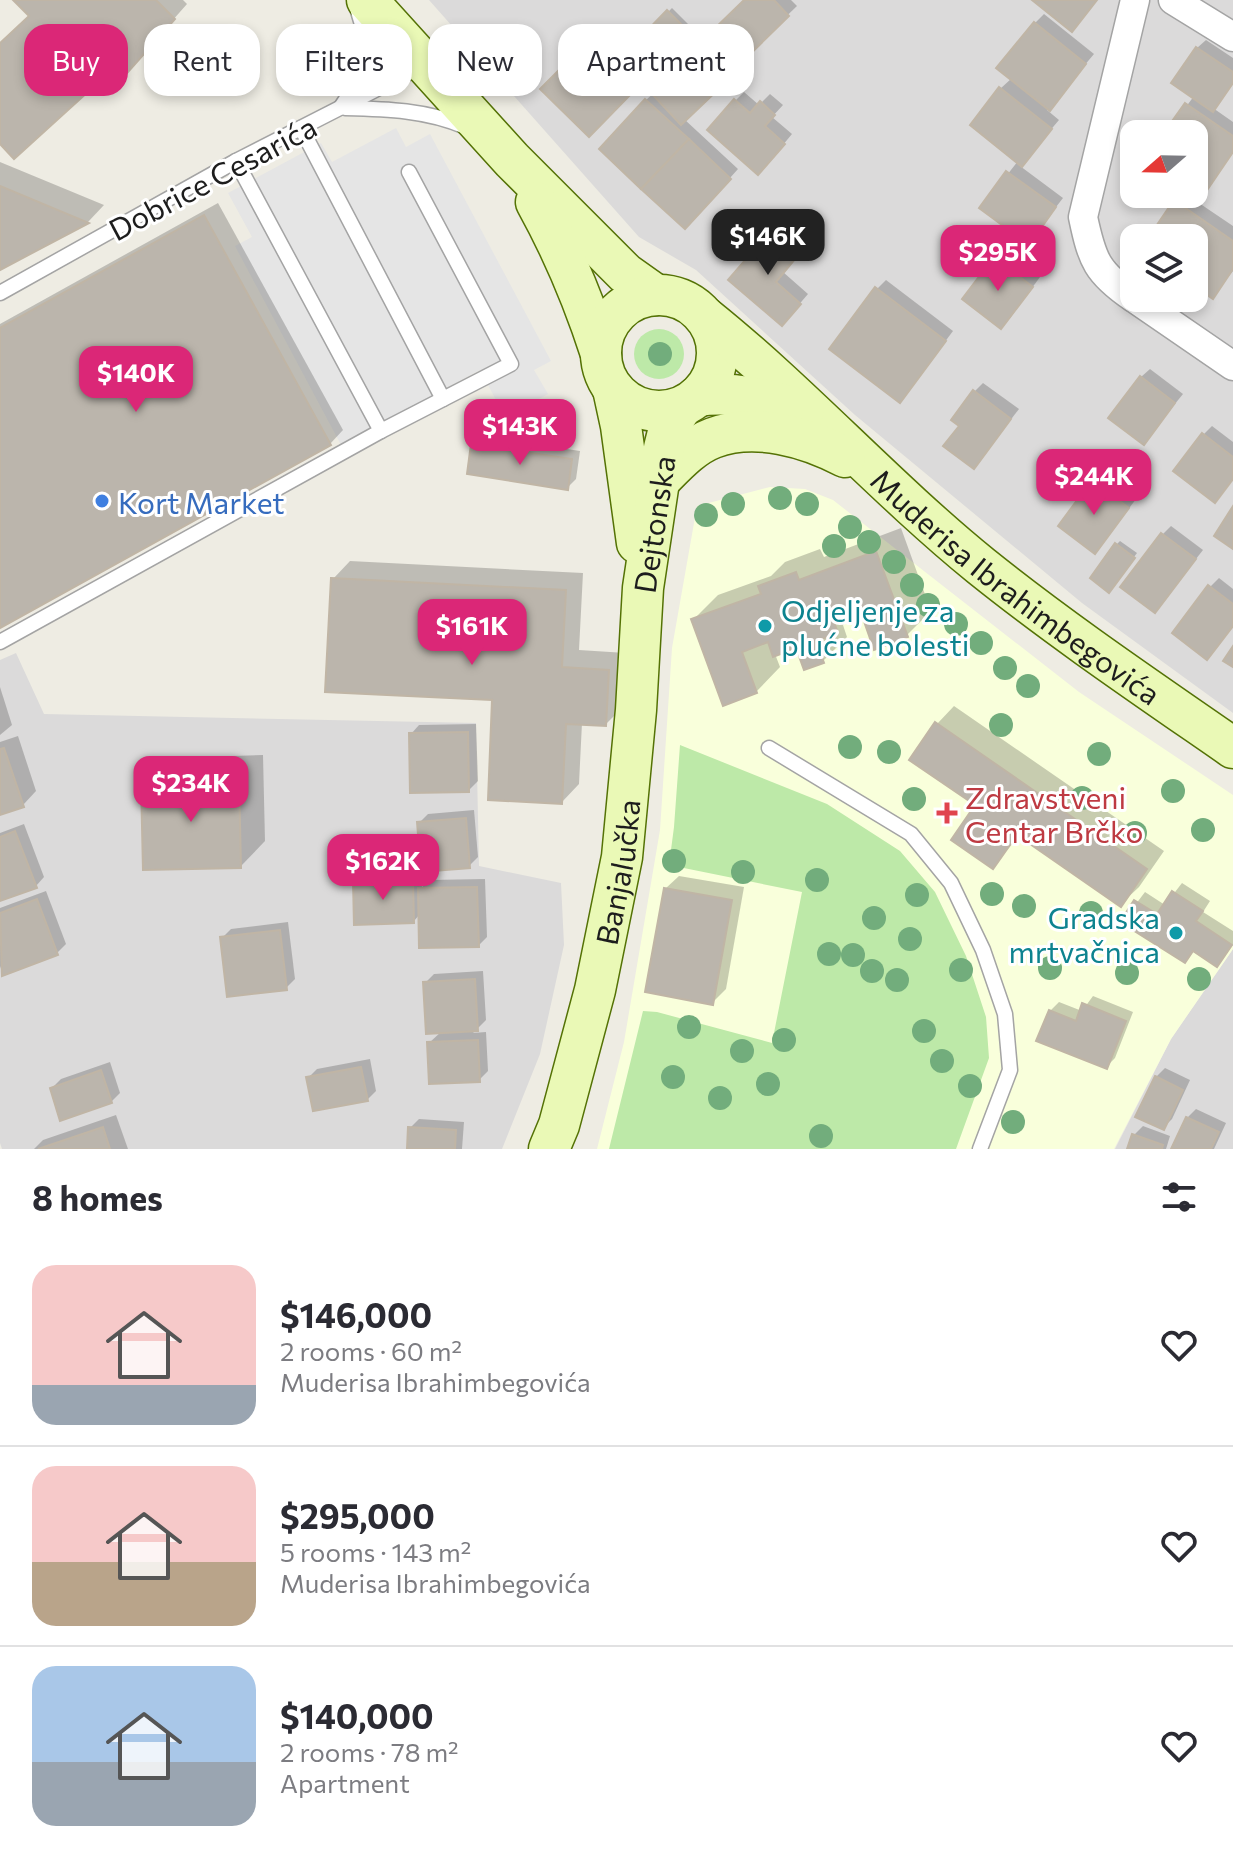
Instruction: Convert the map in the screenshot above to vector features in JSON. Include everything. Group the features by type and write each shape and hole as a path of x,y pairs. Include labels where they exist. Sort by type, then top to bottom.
{"main road":[{"path":"367,0 503,150 625,273 656,295"},
{"name":"Dejtonska","path":"503,150 558,242 585,305 607,371 621,426 643,588"},
{"path":"656,295 673,297 689,304 705,317 717,346 716,364 710,382 690,402 664,411 645,410 628,402 607,371 604,335 612,320 624,307 656,295"},
{"name":"Muderisa Ibrahimbegovića","path":"705,317 739,345 873,472 981,565 1107,661 1233,748"},
{"name":"Muderisa Ibrahimbegovića","path":"690,402 722,393 760,398 809,412"},
{"name":"Dejtonska","path":"643,588 670,424 690,402"},
{"path":"660,480 698,446 714,437 748,432 791,436 824,446 873,472"},
{"name":"Banjalučka","path":"549,1149 559,1125 595,990 622,857 636,710 643,588"}],"street":[{"path":"1120,288 1108,280 1090,252 1083,217 1135,0"},
{"path":"1173,0 1233,37"},
{"path":"1154,312 1233,366"}],"lane":[{"path":"341,108 364,72 364,31 355,0"},
{"name":"Dobrice Cesarića","path":"0,293 236,161 425,64"},
{"path":"341,108 395,109 427,115 461,124 503,150"},
{"path":"301,128 443,399"},
{"path":"236,161 381,431"},
{"path":"0,642 381,431 511,364 409,172"},
{"path":"769,748 911,834 951,883 983,950 1005,1014 1010,1070 980,1149"}],"shaded area":[{"path":"429,0 1233,0 1233,713 1082,603 855,415 696,270 639,237 514,96 542,96 542,24 450,24"},
{"path":"396,128 406,147 430,134 551,361 534,370 548,394 505,417 480,370 341,445 235,246 252,237 228,193 321,143 332,162"},
{"name":"Zdravstveni Centar Brčko","path":"770,487 805,489 833,500 1079,692 1233,795 1233,949 1171,1039 1114,1149 597,1149 624,1042 660,830 672,648 697,506"},
{"path":"16,653 44,714 476,723 479,866 561,883 564,945 540,1054 502,1149 2,1149 0,660"},
{"path":"1233,949 1233,1149 1115,1149 1171,1039"}],"green space":[{"path":"659,329 676,337 684,354 676,371 659,379 642,371 634,354 642,337"},
{"path":"680,745 827,804 900,851 935,892 966,956 986,1017 989,1058 956,1149 609,1149 643,1011 657,1012 772,1043 802,892 669,865"}],"building":[{"path":"13,0 156,0 175,19 171,24 144,24 144,54 128,72 128,24 24,24 24,96 83,96 14,159 0,144 0,43 29,16"},
{"path":"744,0 774,0 789,16 754,50 754,24 719,24"},
{"path":"1032,0 1097,0 1072,32"},
{"path":"667,10 681,24 653,24"},
{"path":"1034,22 1086,64 1050,111 996,68"},
{"path":"1196,47 1233,72 1233,83 1213,112 1171,83"},
{"path":"558,71 558,96 629,96 589,137 542,91 542,87"},
{"path":"999,87 1052,129 1022,167 970,125"},
{"path":"654,96 711,96 681,125"},
{"path":"645,99 689,139 641,189 599,149"},
{"path":"734,99 750,113 760,101 775,115 765,126 785,144 758,175 707,130"},
{"path":"1185,103 1233,136 1233,152 1208,189 1208,120 1173,120"},
{"path":"689,139 731,179 685,229 641,189"},
{"path":"1006,171 1056,207 1029,245 979,208"},
{"path":"0,186 89,223 0,270"},
{"path":"1169,208 1186,208 1233,241 1233,269 1213,299 1208,296 1208,224 1158,224"},
{"path":"204,215 331,445 0,628 0,328"},
{"path":"772,229 800,253 776,282 801,304 782,326 728,280"},
{"path":"994,257 1033,287 1001,329 962,299"},
{"path":"875,287 946,341 900,403 829,349"},
{"path":"1140,376 1175,403 1144,445 1108,418"},
{"path":"973,390 1011,419 974,469 943,446 959,426 951,420"},
{"path":"1202,433 1233,457 1233,479 1215,503 1173,471"},
{"path":"471,444 572,459 568,490 467,474"},
{"path":"1092,480 1129,508 1095,554 1058,526"},
{"path":"1233,506 1233,549 1214,536"},
{"path":"1161,533 1196,559 1155,613 1120,587"},
{"path":"1115,543 1135,558 1109,593 1090,578"},
{"name":"Odjeljenje za plućne bolesti","path":"876,551 908,637 874,650 859,607 832,617 838,633 816,641 824,663 804,670 796,648 773,657 768,642 742,652 757,693 723,706 691,619 761,594 758,586 796,572 799,580"},
{"path":"331,578 566,590 562,667 609,670 606,726 566,724 562,804 488,800 492,700 325,692"},
{"path":"1208,585 1233,604 1233,626 1207,660 1172,633"},
{"path":"1233,646 1233,667 1223,661"},
{"path":"935,722 1147,869 1121,907 1017,835 993,869 951,840 975,805 909,760"},
{"path":"468,732 469,792 410,793 409,733"},
{"path":"4,748 24,807 0,815 0,749"},
{"path":"239,779 241,868 143,870 141,781"},
{"path":"466,818 470,868 421,872 417,822"},
{"path":"15,831 37,888 0,901 0,837"},
{"path":"413,880 414,923 354,925 353,881"},
{"path":"477,887 479,947 419,948 418,888"},
{"path":"664,888 732,900 713,1005 645,992"},
{"name":"Gradska mrtvačnica","path":"1172,891 1203,911 1196,921 1232,945 1217,967 1193,951 1185,963 1120,922 1134,900 1157,914"},
{"path":"37,899 58,955 2,976 0,913"},
{"path":"280,930 287,990 227,997 220,937"},
{"path":"475,979 478,1031 426,1034 423,982"},
{"path":"1082,1003 1126,1021 1107,1069 1036,1041 1049,1010 1076,1021"},
{"path":"478,1040 480,1082 429,1084 427,1042"},
{"path":"361,1067 368,1101 313,1111 306,1077"},
{"path":"101,1070 112,1103 60,1121 50,1088"},
{"path":"1155,1076 1183,1090 1164,1130 1135,1117"},
{"path":"1186,1117 1219,1132 1211,1149 1171,1149"},
{"path":"103,1127 110,1149 38,1149"},
{"path":"408,1127 456,1130 455,1149 407,1149"},
{"path":"1132,1134 1163,1145 1162,1149 1127,1149"}],"place":[{"name":"Kort Market","path":"102,501"},
{"name":"Odjeljenje za plućne bolesti","path":"765,626"},
{"name":"Zdravstveni Centar Brčko","path":"947,813"},
{"name":"Gradska mrtvačnica","path":"1176,933"}]}
